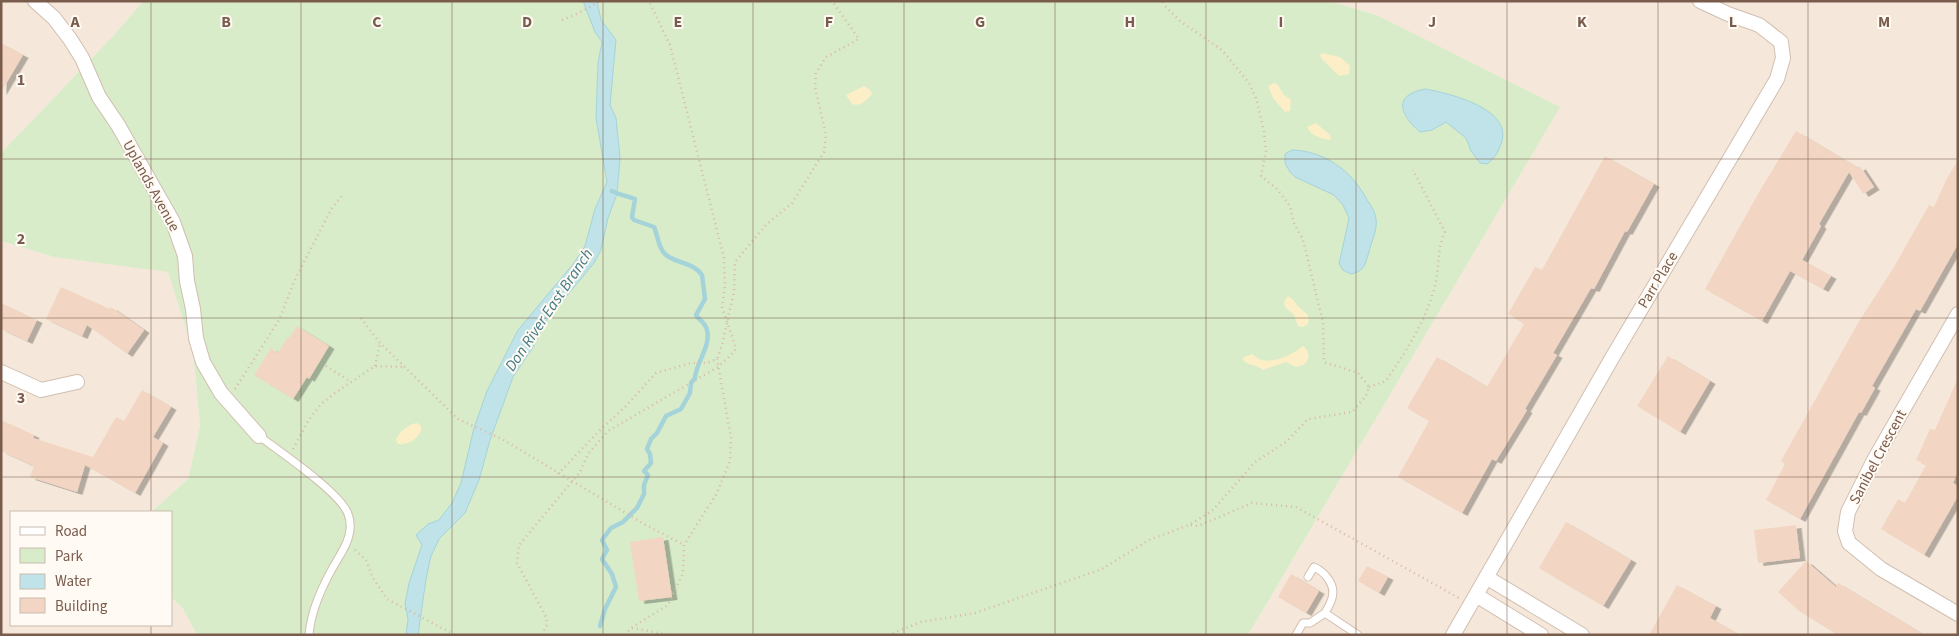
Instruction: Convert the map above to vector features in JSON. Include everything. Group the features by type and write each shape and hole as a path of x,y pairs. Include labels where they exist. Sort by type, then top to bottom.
{"street":[{"name":"Uplands Avenue","path":"35,1 54,18 82,58 99,97 118,125 173,222 185,256 186,280 200,354 213,380 260,436"},
{"name":"Parr Place","path":"1453,635 1612,358 1777,79 1783,58 1781,42 1759,24 1728,14 1700,1"},
{"name":"Sanibel Crescent","path":"1958,314 1874,460 1848,512 1846,531 1849,543 1881,569 1958,614"},
{"path":"1,372 41,390 77,382"},
{"path":"1486,577 1582,635"},
{"path":"1473,600 1541,635"}],"lane":[{"path":"260,436 339,498 348,514 351,528 347,544 331,571 310,619 309,635"},
{"path":"1296,635 1303,623 1310,623 1325,613 1333,598 1330,582 1325,575 1314,567 1308,577"},
{"path":"1325,613 1358,635"}],"path":[{"path":"562,20 600,1"},
{"path":"542,635 547,625 546,617 517,563 519,545 580,472 588,454 608,431 718,367 736,348 722,307 725,287 724,258 670,45 649,1"},
{"path":"625,635 631,628 668,605 683,573 684,545 717,492 730,461 732,438 716,359 734,291 735,262 766,225 792,203 824,152 826,135 816,87 816,73 826,57 859,39 832,1"},
{"path":"1162,1 1180,21 1222,50 1249,83 1256,98 1264,130 1266,151 1261,176 1277,189 1290,206 1294,223 1302,240 1323,322 1324,362 1358,373 1369,387"},
{"path":"1369,387 1386,382 1419,329 1435,288 1439,244 1444,232 1413,170"},
{"path":"228,400 280,320 294,282 306,258 332,208 344,193"},
{"path":"361,318 380,342 458,419 502,439 558,474 684,545"},
{"path":"375,366 380,342"},
{"path":"558,474 656,373 691,363 707,363 716,359"},
{"path":"326,366 352,382"},
{"path":"288,458 308,421 321,404 375,366 407,368"},
{"path":"888,635 921,622 975,613 1102,569 1149,540 1189,524 1212,511 1255,462 1286,442 1308,420 1352,412 1366,396 1369,387"},
{"path":"1189,524 1198,526 1252,503 1296,507 1473,600"},
{"path":"347,544 366,560 373,578 388,598 455,635"},
{"path":"631,628 669,635"}],"shaded area":[{"path":"1,1 143,1 113,36 1,153"},
{"path":"1330,1 1958,1 1958,635 1248,635 1559,108 1379,16"},
{"path":"1,241 54,257 168,271 193,351 200,426 188,479 152,511 10,511 10,626 172,626 172,598 183,609 197,635 1,635"}],"green space":[{"path":"143,1 1330,1 1379,16 1560,107 1248,635 197,635 183,609 172,598 172,511 152,511 188,479 200,426 193,351 168,272 54,257 1,241 1,153 113,36"}],"sand":[{"path":"1322,53 1340,57 1350,66 1349,74 1339,76 1321,58 1320,55"},
{"path":"1274,83 1291,100 1290,111 1285,112 1273,98 1268,86"},
{"path":"864,86 872,94 861,104 852,104 846,95"},
{"path":"1316,123 1330,135 1331,140 1320,138 1311,133 1307,127"},
{"path":"1288,296 1308,316 1308,324 1303,327 1298,326 1294,315 1285,307 1284,302"},
{"path":"1303,346 1308,352 1308,359 1305,364 1296,367 1286,362 1263,370 1243,360 1244,357 1252,354 1267,361 1278,359 1289,355"},
{"path":"417,423 421,426 421,431 417,437 408,443 398,444 396,440 402,431 410,425"}],"water":[{"name":"Don River East Branch","path":"583,1 597,1 601,20 616,40 610,105 616,118 620,158 617,194 608,218 601,250 594,263 545,322 533,347 513,377 490,440 479,480 465,513 439,539 431,556 418,635 406,635 408,619 405,604 409,583 422,545 416,535 428,524 439,520 452,503 461,483 474,428 487,391 518,330 574,263 585,246 595,209 607,182 596,118 598,63 602,42 595,32"},
{"path":"1425,89 1448,94 1476,104 1488,111 1497,120 1502,129 1502,141 1500,148 1490,162 1487,164 1480,163 1471,151 1466,138 1446,122 1432,130 1420,132 1407,119 1403,106 1404,100 1415,92"},
{"path":"1292,150 1315,154 1335,164 1353,179 1375,213 1375,231 1365,263 1359,271 1351,274 1343,270 1339,264 1349,218 1343,205 1334,195 1295,177 1290,172 1285,163 1285,154"}],"building":[{"path":"1,43 23,55 1,92"},
{"path":"1796,131 1858,168 1860,166 1874,187 1863,194 1849,172 1819,224 1821,226 1802,260 1831,276 1823,289 1790,271 1762,321 1705,289 1759,192"},
{"path":"1605,156 1654,184 1627,232 1625,231 1594,289 1591,288 1553,353 1557,355 1525,409 1527,410 1496,461 1492,459 1462,513 1398,477 1429,421 1407,408 1437,357 1487,387 1524,324 1508,314 1535,267 1542,270"},
{"path":"1958,160 1958,244 1920,311 1916,309 1872,386 1875,388 1861,413 1859,412 1800,519 1766,500 1785,464 1781,461 1858,323 1894,267 1929,205 1934,207 1946,180"},
{"path":"61,287 110,309 111,307 144,330 127,354 87,325 82,336 46,319"},
{"path":"1,303 37,320 27,341 1,329"},
{"path":"297,326 329,346 309,379 307,377 293,399 254,375 271,348 278,353"},
{"path":"1668,356 1710,381 1680,432 1637,406"},
{"path":"1958,378 1958,471 1953,483 1958,486 1958,496 1924,555 1881,529 1898,499 1905,503 1926,465 1916,460 1930,429 1935,430"},
{"path":"142,390 171,407 153,437 163,443 135,493 85,465 77,492 30,477 34,466 1,451 1,420 34,435 33,438 93,457 116,417 124,421"},
{"path":"1566,522 1631,560 1603,606 1539,568"},
{"path":"1796,525 1800,558 1758,563 1754,530"},
{"path":"663,537 672,597 639,601 630,542"},
{"path":"1806,561 1836,587 1838,583 1924,635 1838,635 1799,611 1778,592"},
{"path":"1367,566 1388,577 1379,593 1358,581"},
{"path":"1291,574 1319,591 1306,613 1278,597"},
{"path":"1677,585 1716,606 1710,618 1740,635 1649,635"}],"waterway":[{"path":"600,626 605,609 616,587 612,574 602,559 607,550 602,540 611,528 623,522 637,508 644,494 644,485 648,475 644,471 651,463 650,454 647,449 651,439 657,433 666,416 681,409 690,393 691,383 695,378 708,336 705,325 696,315 705,299 702,275 693,267 672,259 664,253 660,247 654,227 634,220 632,217 635,199 612,191"}]}
